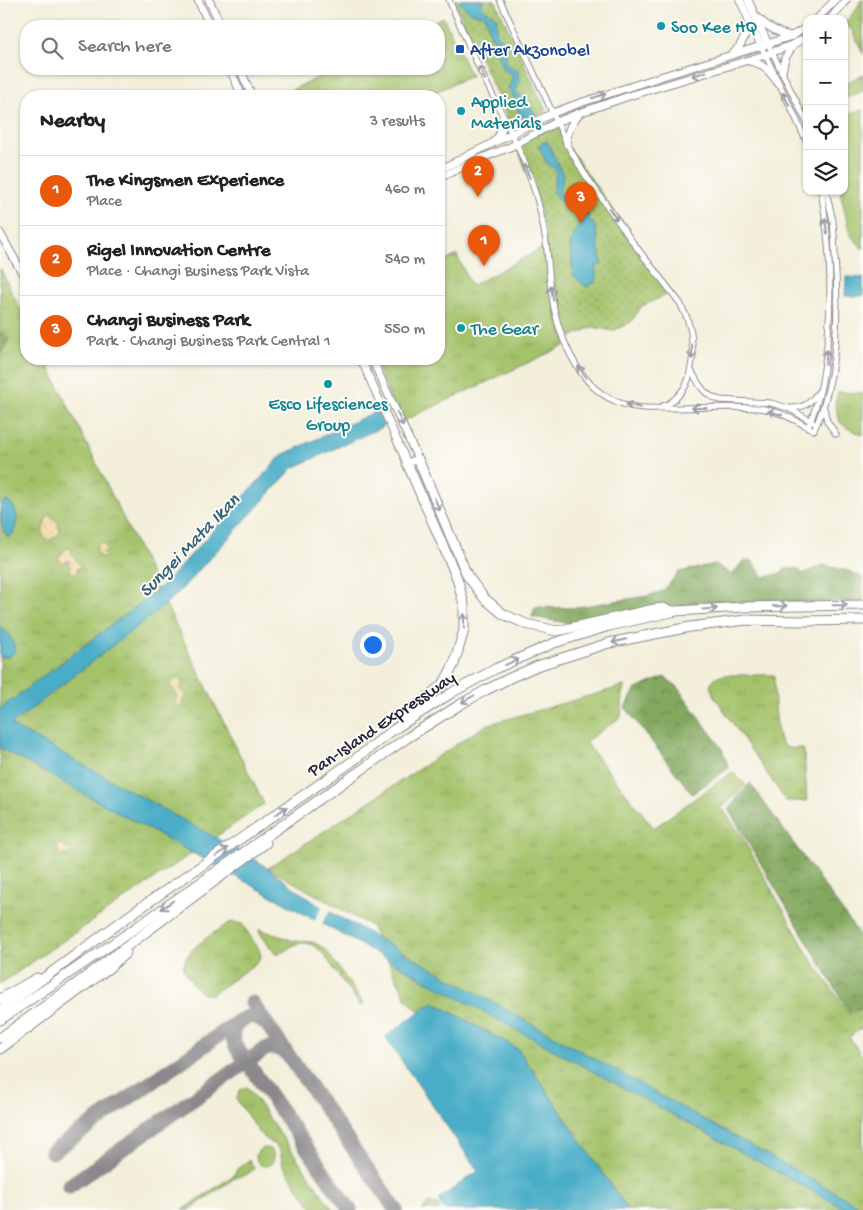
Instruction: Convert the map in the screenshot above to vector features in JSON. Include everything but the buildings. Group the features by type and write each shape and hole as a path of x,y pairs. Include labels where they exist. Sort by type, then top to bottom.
{"highway":[{"path":"418,459 467,575 484,598 503,614 526,624 557,631 654,609 663,608 676,611"},
{"path":"393,730 400,720 444,684 454,664 464,630 464,605 457,578 407,463"},
{"name":"Pan-Island Expressway","path":"76,955 350,763 393,730 453,692 497,668 554,643 609,626 676,611 744,607 863,605"},
{"name":"Pan-Island Expressway","path":"219,873 400,743 438,718 486,690 537,666 609,643 718,623 746,620 863,620"},
{"path":"802,621 863,626"},
{"path":"0,1049 109,968 219,873"},
{"path":"0,1020 219,873"},
{"path":"0,1038 169,915"},
{"path":"0,999 76,955"},
{"path":"0,1010 76,955"}],"main road":[{"path":"198,0 207,20"},
{"path":"208,0 217,20"},
{"path":"740,0 753,19 765,45"},
{"path":"733,54 745,39 753,19 748,0"},
{"path":"822,15 835,0"},
{"path":"833,15 846,0"},
{"path":"753,19 778,32 792,36"},
{"path":"445,167 553,114 597,97 765,45 792,36 803,29"},
{"path":"445,175 516,144 557,122 579,113 769,54 803,39"},
{"path":"782,72 785,58 794,44"},
{"path":"746,60 765,67 778,83"},
{"path":"233,75 239,90"},
{"path":"243,75 249,90"},
{"path":"567,144 567,133 579,113"},
{"path":"493,143 500,134 504,122 503,117"},
{"path":"0,233 20,269"},
{"path":"364,365 407,463 418,459 375,365"}],"street":[{"path":"449,0 482,74 512,134 532,183 546,243 552,295 558,322 571,356 585,378 593,387 608,398 637,408 759,408 785,415 816,427 824,408 832,368 836,318 837,277 833,223 827,195"},
{"path":"500,0 567,144 634,244 680,303 687,318 691,332 693,355 689,378 678,396 670,403 659,408"},
{"path":"765,45 778,83 803,134"},
{"path":"769,54 782,72 803,115"},
{"path":"810,424 822,387 830,308 830,272 822,195"},
{"path":"691,369 708,395 720,400 771,403 788,408 800,408 811,401 822,387"},
{"path":"788,408 810,424"},
{"path":"824,408 827,421 836,434"}],"green space":[{"path":"454,0 495,0 546,111 512,128"},
{"path":"861,0 863,0 863,54 852,30 848,26 848,19 856,10"},
{"path":"445,21 471,76 440,90 292,90 323,75 445,75"},
{"path":"863,74 863,91 848,97 848,82"},
{"path":"863,110 863,249 850,235 841,195 848,195 848,116"},
{"path":"557,123 568,146 671,293 642,306 631,322 613,331 593,327 564,340 558,322 538,200 516,144"},
{"path":"546,246 566,345 401,422 376,365 445,365 445,261 457,255 471,286"},
{"path":"0,268 20,309 20,365 48,365 264,804 0,984"},
{"path":"0,332 9,339 0,355"},
{"path":"838,392 863,393 863,435 847,428 840,422 835,404"},
{"path":"744,560 752,561 764,577 783,573 785,568 799,569 802,574 823,565 849,571 863,578 863,601 653,607 578,625 532,617 535,607 571,608 647,596 663,591 679,572 715,564 732,575"},
{"path":"726,675 774,675 778,733 785,747 802,748 804,751 807,801 786,801 714,696 710,686 715,677"},
{"path":"664,677 677,686 722,749 729,768 692,794 625,707 636,689"},
{"path":"624,686 621,717 585,742 654,828 732,772 746,785 722,808 741,835 808,954 850,1015 863,1007 863,1027 849,1037 863,1057 863,1210 628,1210 518,1049 433,1002 420,1012 407,1000 371,926 268,868 486,725"},
{"path":"750,783 863,940 863,1005 850,1013 728,809"},
{"path":"229,923 242,924 259,949 261,956 259,961 212,994 207,995 195,987 184,970 184,963 187,956 200,943"},
{"path":"259,929 294,941 314,942 326,950 364,1004 360,1006 318,949 303,943 276,953 270,948"},
{"path":"246,1087 333,1210 314,1210 283,1166 280,1151 261,1135 236,1099 240,1091"},
{"path":"265,1148 271,1151 274,1157 271,1163 265,1166 259,1163 256,1157 259,1151"},
{"path":"249,1160 254,1169 246,1175 236,1177 189,1210 183,1210 234,1175 237,1169"},
{"path":"430,1202 437,1205 441,1210 422,1210"}],"sand":[{"path":"47,515 52,517 58,524 60,531 51,541 45,539 42,533"},
{"path":"99,543 104,543 107,551 102,552 106,556 103,558 98,555 96,547"},
{"path":"67,548 71,549 72,555 80,565 77,573 70,571 71,567 68,564 70,560 63,563 59,560 59,556"},
{"path":"174,679 179,679 182,682 181,690 185,692 181,706 176,704 177,695 170,684"},
{"path":"65,843 65,849 72,849 71,853 61,856 57,848 58,845"}],"water":[{"path":"457,0 482,0 483,8 497,18 496,34 507,43 505,63 518,71 520,80 516,90 536,114 526,119 518,112 514,97 508,89 513,75 502,69 497,53 502,44 491,37 485,16 470,12"},
{"path":"547,141 563,175 559,193 567,198 585,201 589,221 595,225 602,265 596,265 596,282 586,287 573,275 570,244 583,209 557,199 553,192 556,170 547,164 538,145"},
{"path":"846,277 863,278 863,296 845,296"},
{"path":"377,411 384,426 293,468 178,593 11,725 256,860 318,905 863,1208 863,1210 847,1210 0,748 0,709 155,592 282,455"},
{"path":"6,501 14,507 17,517 15,529 10,537 7,536 1,520 2,503"},
{"path":"0,626 14,644 15,652 8,657 0,657"},
{"path":"433,1002 518,1049 628,1210 445,1210 439,1202 440,1198 478,1171 385,1037"}],"pier":[{"path":"323,905 330,909 321,926 314,922"}],"taxiway":[{"path":"252,1003 396,1210"},
{"path":"265,1023 255,1017 246,1018 239,1022 233,1034 235,1044 350,1210"},
{"path":"52,1152 239,1021"},
{"path":"69,1186 265,1049 278,1049 289,1056"}],"place":[{"name":"Soo Kee HQ","path":"661,26"},
{"name":"After Akzonobel","path":"460,49"},
{"name":"Applied Materials","path":"461,111"},
{"name":"Rigel Innovation Centre","path":"478,197"},
{"name":"Changi Business Park","path":"581,223"},
{"name":"The Kingsmen Experience","path":"484,266"},
{"name":"The Gear","path":"461,328"},
{"name":"Esco Lifesciences Group","path":"328,384"}],"water label":[{"name":"Sungei Mata Ikan","path":"188,544"}]}
